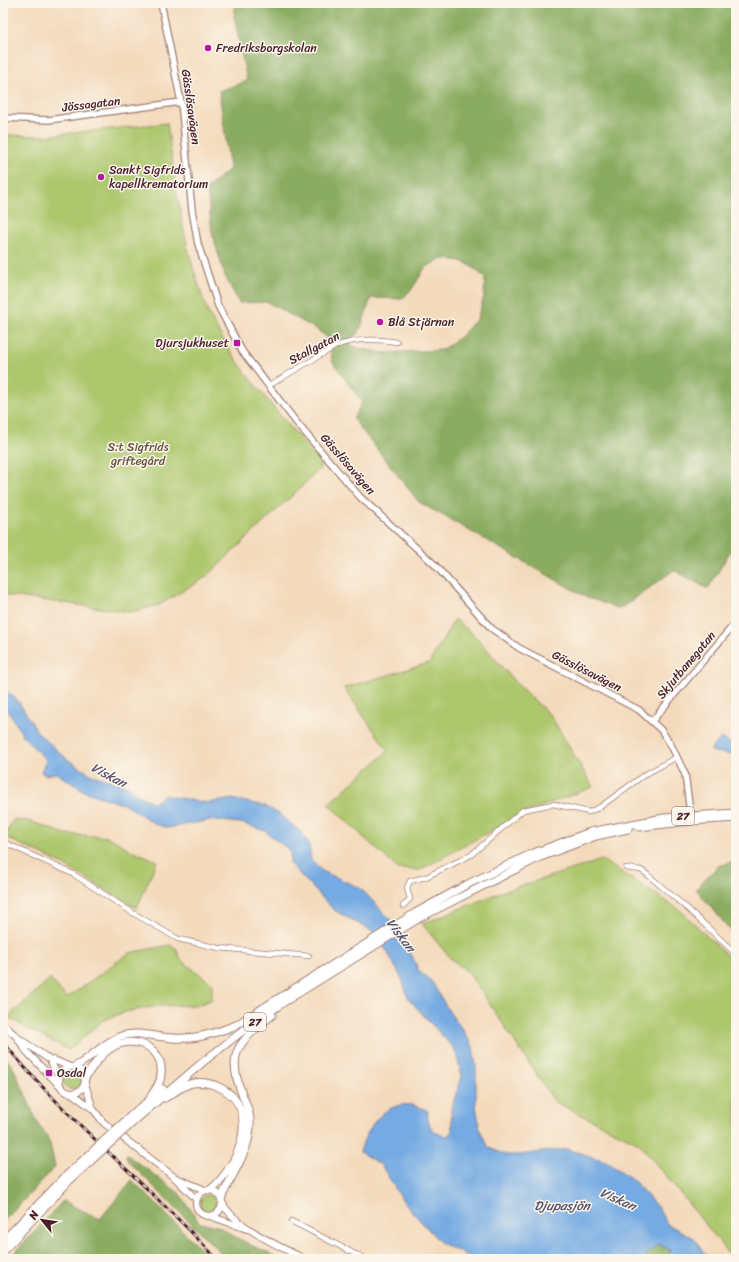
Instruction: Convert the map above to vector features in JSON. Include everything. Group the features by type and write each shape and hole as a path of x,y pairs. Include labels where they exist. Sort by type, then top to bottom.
{"main road":[{"name":"27","path":"142,1112 149,1100 282,1000 419,914 538,858 596,836 691,818 736,813"},
{"name":"27","path":"691,818 736,818"},
{"name":"27","path":"3,1241 67,1179 142,1112 282,1000"},
{"path":"59,1085 59,1078 62,1071 83,1063 103,1046 121,1036 134,1034 184,1038 206,1035 236,1025 282,1000"},
{"path":"210,1216 217,1213 244,1152 250,1131 250,1114 234,1067 236,1055 245,1040 276,1012 282,1000"},
{"path":"3,1024 17,1037 51,1063 59,1078"},
{"path":"17,1037 27,1052 65,1092 73,1094 93,1109 104,1123 174,1177 196,1199 197,1210 203,1215 249,1229 305,1259"},
{"path":"73,1094 81,1090 95,1062 111,1048 127,1042 142,1043 158,1057 162,1072 158,1086 149,1100"},
{"path":"51,1063 54,1060 81,1070 93,1109"},
{"path":"142,1112 178,1089 198,1083 214,1084 233,1096 243,1116 243,1134 235,1157 228,1169 207,1190 201,1192 196,1199"},
{"path":"174,1177 207,1190 217,1192 230,1214 249,1229"},
{"name":"27","path":"3,1252 67,1179"}],"street":[{"name":"Gässlösavägen","path":"161,3 181,102 198,244 211,288 237,343 268,386 360,497 434,564 500,636 519,648 635,708 661,730 685,774 691,818"},
{"name":"Jössagatan","path":"3,118 48,120 181,102"},
{"name":"Stallgatan","path":"268,386 336,346 347,342 371,340 397,342"},
{"name":"Skjutbanegatan","path":"652,721 736,622"},
{"path":"403,906 410,899 407,888 410,881 426,877 471,855 523,810 553,804 589,812 644,775 677,757"},
{"path":"3,842 73,874 155,927 178,938 219,948 309,956"},
{"path":"626,868 641,870 648,875 689,910 736,954"},
{"path":"292,1221 365,1259"}],"green space":[{"path":"236,3 736,3 736,538 731,550 708,589 674,570 620,609 586,597 419,502 353,419 362,402 332,361 328,338 316,329 267,302 239,303 225,276 212,233 207,188 230,169 219,91 247,81 234,16","holes":["440,259 460,261 470,265 485,278 484,297 477,319 461,336 442,350 383,353 354,347 350,344 351,337 359,333 371,298 402,299 412,289 425,268"]},
{"name":"S:t Sigfrids griftegård","path":"167,123 183,228 193,269 208,312 232,353 260,391 321,463 319,470 206,577 159,605 131,612 3,595 3,135 43,136"},
{"path":"455,619 479,640 514,681 551,716 593,787 522,814 420,870 398,869 328,804 388,751 344,688 429,663"},
{"path":"13,820 29,821 66,834 108,837 131,850 157,861 137,908 60,863 5,837"},
{"path":"602,860 680,910 736,964 736,1259 731,1259 723,1246 639,1143 555,1102 468,972 451,959 422,924 501,892"},
{"path":"736,861 736,937 696,889 718,866"},
{"path":"170,945 176,948 182,961 213,984 211,1000 197,1005 158,1006 125,1012 102,1021 69,1050 8,1017 50,979 67,998 129,953"},
{"path":"3,1054 14,1069 39,1126 46,1134 50,1144 55,1167 3,1222"},
{"path":"72,1071 78,1074 81,1080 78,1086 72,1089 66,1086 63,1080 66,1074"},
{"path":"126,1154 179,1193 200,1223 218,1226 237,1238 280,1259 227,1259 127,1160"},
{"path":"132,1180 211,1259 9,1259 63,1201 100,1219"},
{"path":"205,1195 211,1195 216,1200 214,1209 211,1211 205,1211 200,1206 200,1200"},
{"path":"658,1244 670,1250 669,1259 643,1259"}],"water":[{"name":"Djupasjön","path":"3,688 19,702 38,733 67,759 92,775 128,786 137,795 153,802 157,801 163,795 208,803 232,799 265,806 279,814 302,833 309,844 311,859 322,871 360,888 389,918 411,954 419,971 432,982 450,1013 462,1029 473,1047 476,1066 476,1105 480,1130 489,1148 506,1155 519,1155 567,1149 606,1161 632,1179 659,1209 667,1224 694,1238 708,1259 669,1259 670,1250 658,1244 643,1259 474,1259 441,1243 405,1204 381,1165 360,1152 364,1140 377,1120 385,1112 394,1107 404,1105 416,1106 428,1111 428,1121 432,1128 439,1134 448,1136 452,1131 451,1109 462,1076 455,1050 408,998 402,979 385,948 373,932 334,910 290,864 290,851 265,831 241,823 211,820 168,828 155,824 126,805 86,792 56,773 45,775 41,772 46,760 23,736 9,712 3,706"},
{"path":"721,738 736,746 736,758 732,755 711,751 712,747"}],"railway":[{"path":"3,1042 54,1099 191,1231 217,1259"}],"place":[{"name":"Fredriksborgskolan","path":"208,48"},
{"name":"Sankt Sigfrids kapellkrematorium","path":"101,177"},
{"name":"Blå Stjärnan","path":"380,322"},
{"name":"Djursjukhuset","path":"237,343"},
{"name":"Osdal","path":"49,1073"}],"water label":[{"name":"Viskan","path":"109,775"},
{"name":"Viskan","path":"401,935"},
{"name":"Viskan","path":"618,1199"}]}
